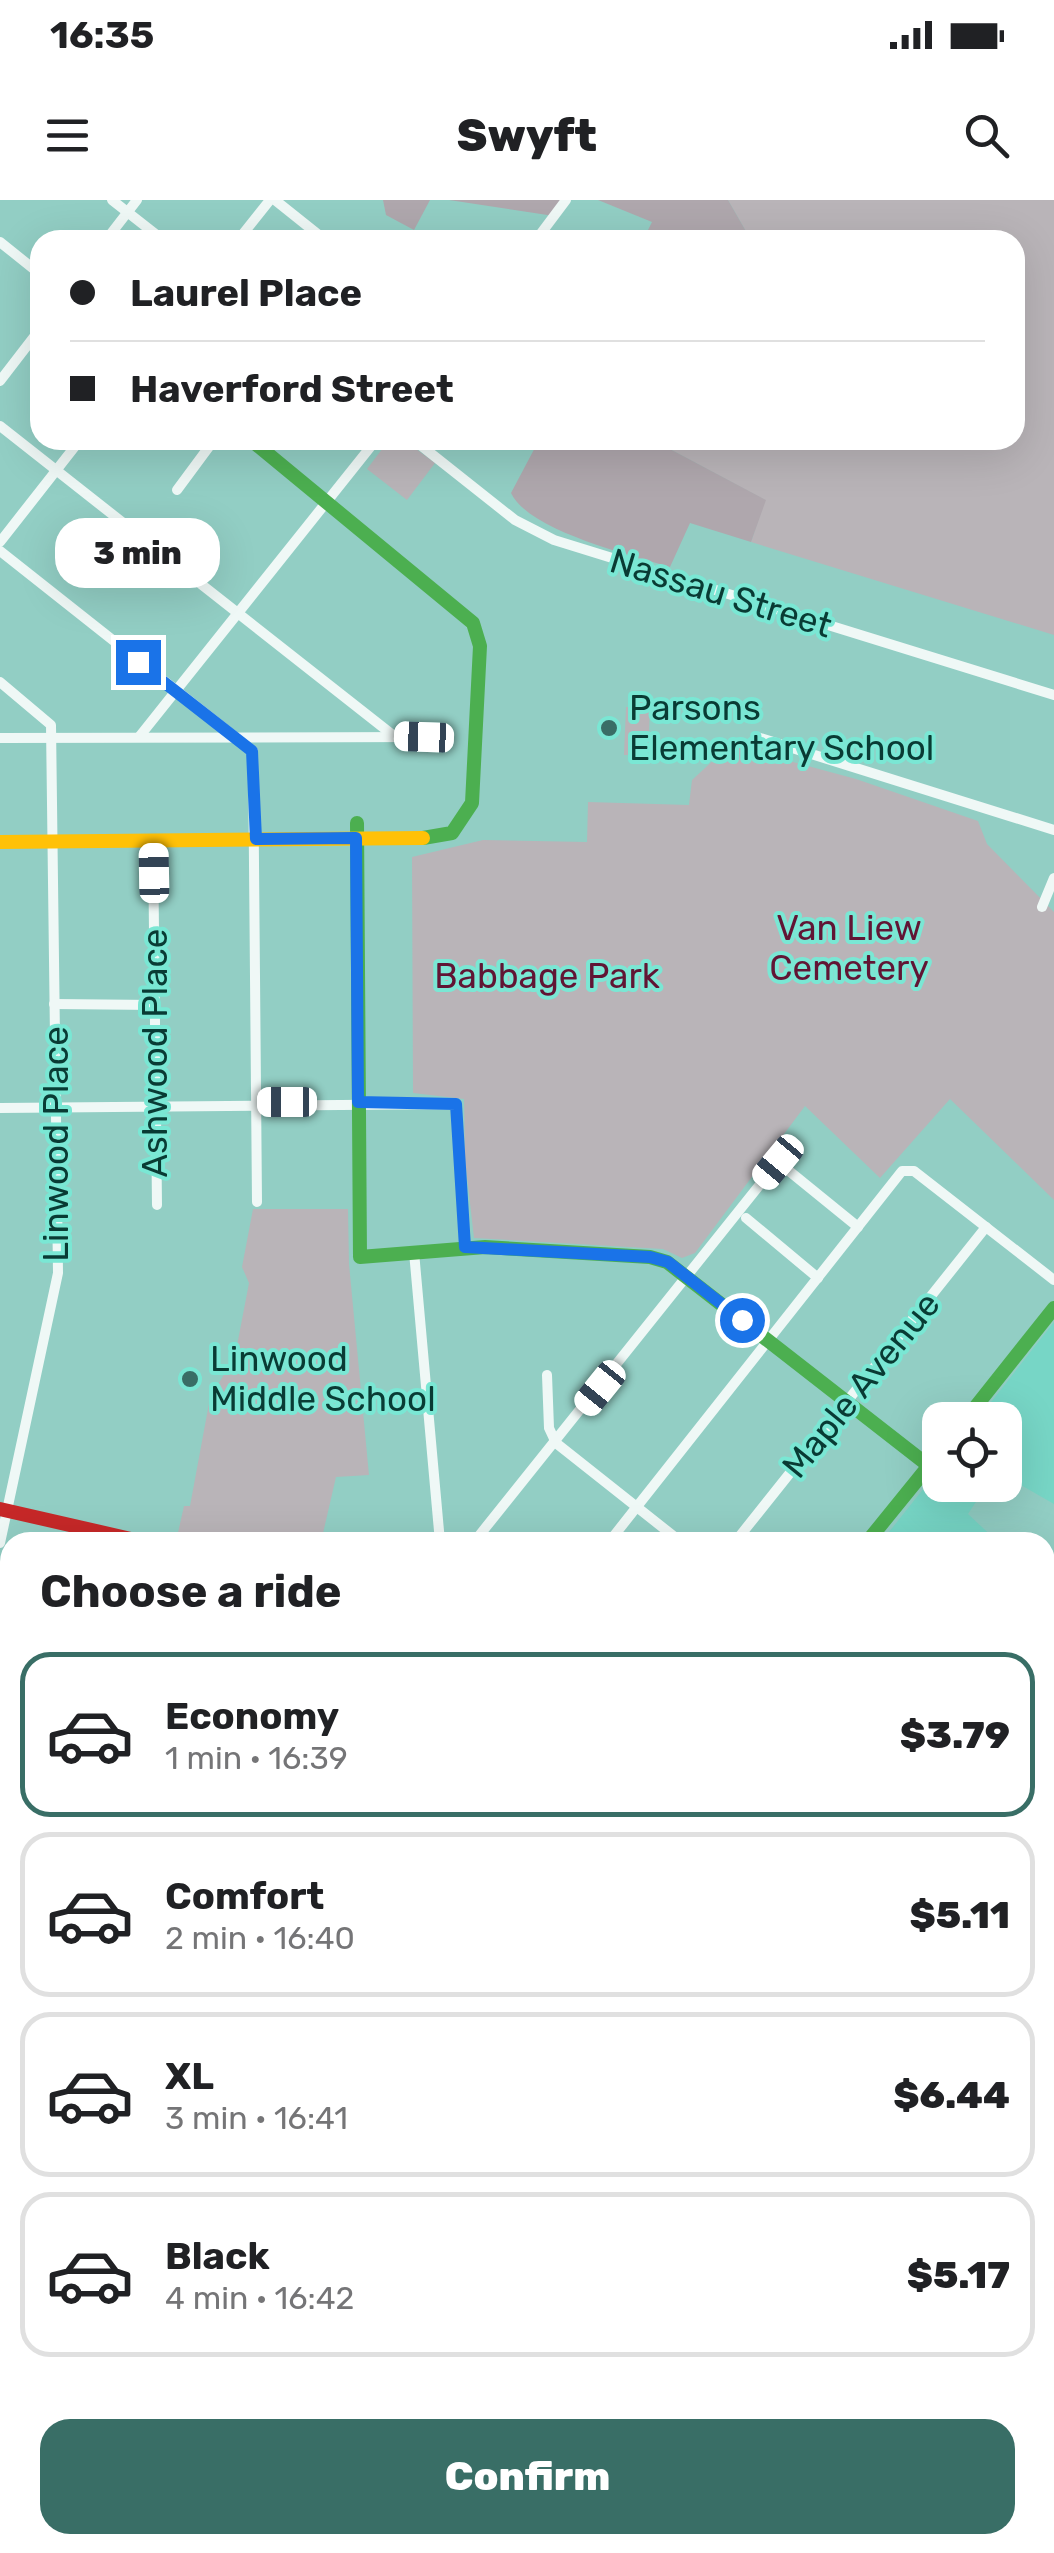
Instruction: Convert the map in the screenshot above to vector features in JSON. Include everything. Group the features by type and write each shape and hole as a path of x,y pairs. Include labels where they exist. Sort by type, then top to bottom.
{"main road":[{"path":"0,842 256,839 356,830 440,838 459,828 472,803 480,646 472,623 264,450"},
{"path":"356,830 360,1256 465,1247 650,1257 668,1262 922,1461"},
{"path":"979,1402 1054,1308"},
{"path":"875,1532 922,1475"},
{"path":"4,1510 100,1532"}],"street":[{"path":"112,200 150,230"},
{"path":"114,230 137,200"},
{"path":"246,230 272,200 312,230"},
{"path":"544,230 566,200"},
{"path":"0,242 30,266"},
{"path":"0,381 30,342"},
{"path":"0,426 30,449"},
{"path":"32,450 394,736"},
{"path":"0,542 72,450"},
{"path":"177,490 207,450"},
{"path":"139,737 368,450"},
{"name":"Nassau Street","path":"427,450 515,520 554,540 1054,695"},
{"path":"0,551 252,751 256,839 257,1202"},
{"path":"0,682 48,720 51,738"},
{"path":"757,736 1054,830"},
{"path":"0,738 424,737"},
{"name":"Linwood Place","path":"4,1510 58,1273 51,738"},
{"name":"Ashwood Place","path":"153,840 156,1205"},
{"path":"1042,907 1054,878"},
{"path":"54,1004 155,1004"},
{"path":"0,1108 256,1102 456,1104 465,1247"},
{"path":"482,1532 778,1162 858,1227"},
{"path":"617,1532 902,1171 914,1172 1054,1280"},
{"path":"746,1218 818,1278"},
{"name":"Maple Avenue","path":"743,1532 986,1227"},
{"path":"414,1252 439,1532"},
{"path":"547,1375 549,1428 556,1443 669,1532"}],"shaded area":[{"path":"383,200 430,200 414,230 386,215"},
{"path":"449,200 568,200 554,216"},
{"path":"598,200 728,200 745,230 648,230 652,222"},
{"path":"534,450 672,450 766,500 751,542 690,523 670,567 559,530 521,507 511,493"},
{"path":"1054,1322 1054,1504 1022,1486 1022,1402 991,1402"},
{"path":"922,1491 922,1502 976,1502 968,1514 987,1532 889,1532"}],"green space":[{"path":"728,200 1054,200 1054,635 751,542 765,500 672,450 1025,450 1025,230 745,230"},
{"path":"381,450 417,450 435,463 407,500 367,469"},
{"path":"626,707 650,708 648,755 624,755"},
{"path":"730,745 856,779 978,821 987,844 1054,912 1054,1200 950,1099 880,1178 805,1106 695,1253 682,1258 663,1249 474,1238 465,1159 464,1099 413,1093 412,857 483,840 587,842 588,802 689,805 692,780"},
{"path":"253,1209 348,1209 349,1264 369,1475 336,1477 323,1532 178,1532 184,1506 190,1506 210,1398 235,1356 249,1283 242,1267"}],"traffic: fast":[{"path":"263,450 473,623 480,646 472,803 452,833 423,838"},
{"path":"357,823 360,1257 485,1247 650,1257 667,1262 922,1461"},
{"path":"979,1402 1054,1308"},
{"path":"875,1532 922,1474"}],"traffic: slow":[{"path":"0,842 423,838"}],"traffic: jam":[{"path":"0,1509 100,1532"}],"place":[{"name":"Parsons Elementary School","path":"609,728"},
{"name":"Linwood Middle School","path":"190,1379"}],"route":[{"path":"138,662 252,751 256,839 356,838 358,1102 456,1104 460,1116 458,1183 465,1247 650,1257 668,1262 742,1320"}],"park label":[{"name":"Van Liew Cemetery","path":"849,948"},
{"name":"Babbage Park","path":"547,976"}]}
